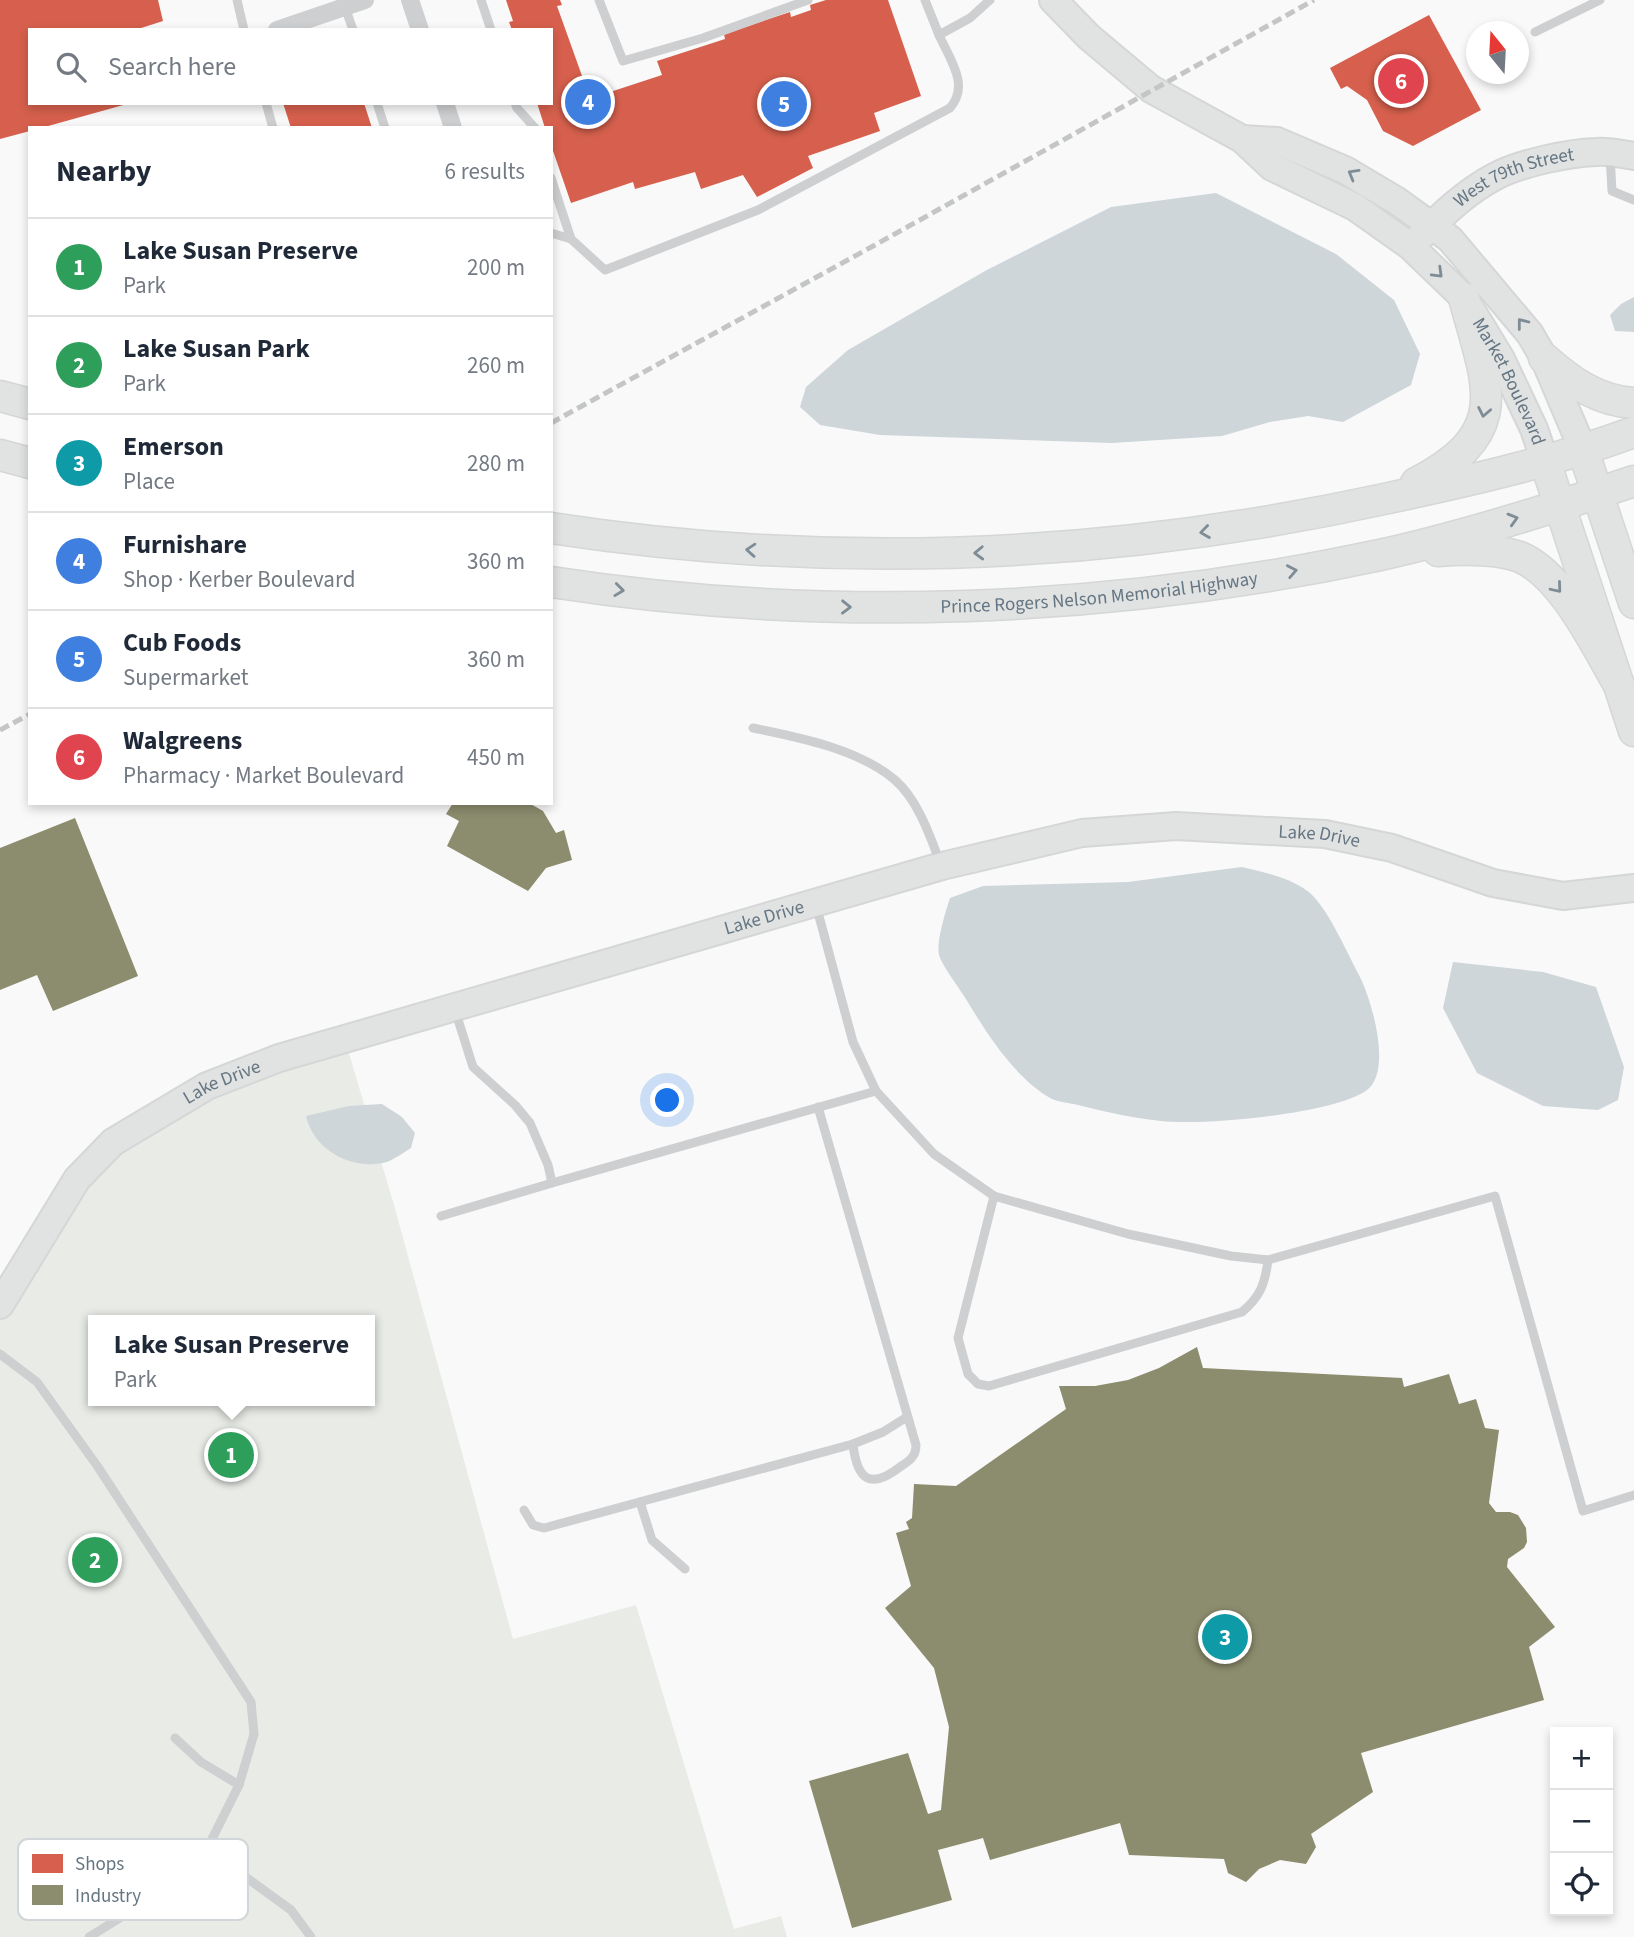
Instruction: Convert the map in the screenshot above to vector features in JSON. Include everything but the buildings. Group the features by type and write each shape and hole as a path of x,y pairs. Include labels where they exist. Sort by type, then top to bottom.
{"main road":[{"path":"1358,505 1428,476 1462,453 1477,435 1486,400 1484,379 1464,298"},
{"path":"1544,358 1566,378 1604,398 1634,403"},
{"path":"0,396 28,403"},
{"path":"553,528 668,543 812,554 945,554 1106,544 1210,532 1358,505 1545,461 1634,432"},
{"name":"Market Boulevard","path":"1583,450 1634,603"},
{"path":"0,455 28,462"},
{"name":"Market Boulevard","path":"1545,461 1634,731"},
{"name":"Prince Rogers Nelson Memorial Highway","path":"553,582 676,597 768,604 891,607 1056,601 1197,587 1379,555 1427,544 1634,481"},
{"path":"1379,555 1449,550 1485,551 1505,553 1530,562 1543,572 1573,608 1619,685"}],"street":[{"path":"283,28 365,0"},
{"path":"410,0 419,28"},
{"name":"Market Boulevard","path":"1053,0 1089,37 1151,89 1242,139 1272,167 1355,207 1410,246 1464,298 1501,359 1534,429 1545,461"},
{"path":"446,105 452,126"},
{"name":"Market Boulevard","path":"1242,139 1277,141 1345,170 1450,239 1530,334 1544,358 1583,450"},
{"name":"West 79th Street","path":"1410,246 1457,202 1497,175 1549,158 1598,152 1622,154"},
{"name":"Lake Drive","path":"0,1305 77,1179 113,1142 207,1086 279,1058 942,866 1082,833 1176,825 1325,834 1392,848 1493,883 1563,896 1634,888"}],"lane":[{"path":"237,0 244,28"},
{"path":"481,0 490,28"},
{"path":"599,0 623,61 703,38 808,0"},
{"path":"553,234 571,239 605,270 758,210 950,108 959,97 960,85 925,0"},
{"path":"939,35 970,18 990,0"},
{"path":"1535,32 1600,0"},
{"path":"345,7 352,28"},
{"path":"267,105 273,126"},
{"path":"378,105 384,126"},
{"path":"516,105 533,126"},
{"path":"1622,154 1612,191 1634,200"},
{"path":"553,184 571,239"},
{"path":"753,728 814,742 863,760 895,780 911,800 929,833 942,866"},
{"path":"816,903 853,1042 876,1091 934,1154 994,1196 1128,1234 1231,1256 1268,1260 1495,1196 1583,1511 1634,1495"},
{"path":"454,1007 473,1067 515,1105 530,1123 548,1165 552,1183"},
{"path":"441,1216 876,1091"},
{"path":"818,1107 916,1453 885,1479 877,1480 863,1475 853,1444"},
{"path":"994,1196 958,1338 968,1374 978,1384 989,1386 1242,1312 1255,1301 1265,1278 1268,1260"},
{"path":"0,1354 37,1382 98,1467 251,1702 254,1734 239,1785 211,1839"},
{"path":"524,1510 533,1525 544,1528 853,1444 883,1432 907,1417"},
{"path":"640,1502 652,1540 685,1569"},
{"path":"175,1738 201,1762 239,1785"},
{"path":"248,1879 291,1910 312,1937"},
{"path":"89,1937 116,1920"}],"shaded area":[{"path":"1216,193 1336,254 1394,300 1420,354 1411,385 1343,422 1308,416 1270,422 1222,436 1112,443 880,435 820,425 800,407 806,387 848,350 985,271 1111,207"},
{"path":"1634,297 1634,332 1615,331 1610,315 1621,304"},
{"path":"1242,867 1299,885 1314,896 1328,917 1359,975 1374,1016 1379,1051 1378,1067 1375,1080 1367,1090 1327,1106 1299,1112 1206,1122 1161,1121 1055,1100 1027,1081 1005,1057 985,1030 939,955 940,934 950,898 983,886 1128,882"},
{"path":"1453,962 1543,972 1596,987 1624,1067 1618,1100 1598,1110 1543,1106 1477,1073 1443,1008"},
{"path":"345,1040 394,1205 513,1639 636,1605 734,1929 781,1916 787,1937 0,1937 0,1305 77,1179 207,1086"},
{"path":"382,1104 402,1117 415,1133 411,1148 387,1162 361,1164 337,1156 317,1139 306,1116 349,1106"}],"railway":[{"path":"553,422 1314,0"},
{"path":"0,730 28,715"}],"place":[{"name":"Walgreens","path":"1401,81"},
{"name":"Furnishare","path":"588,102"},
{"name":"Cub Foods","path":"784,104"},
{"name":"Lake Susan Preserve","path":"231,1455"},
{"name":"Lake Susan Park","path":"95,1560"},
{"name":"Emerson","path":"1225,1637"}]}
